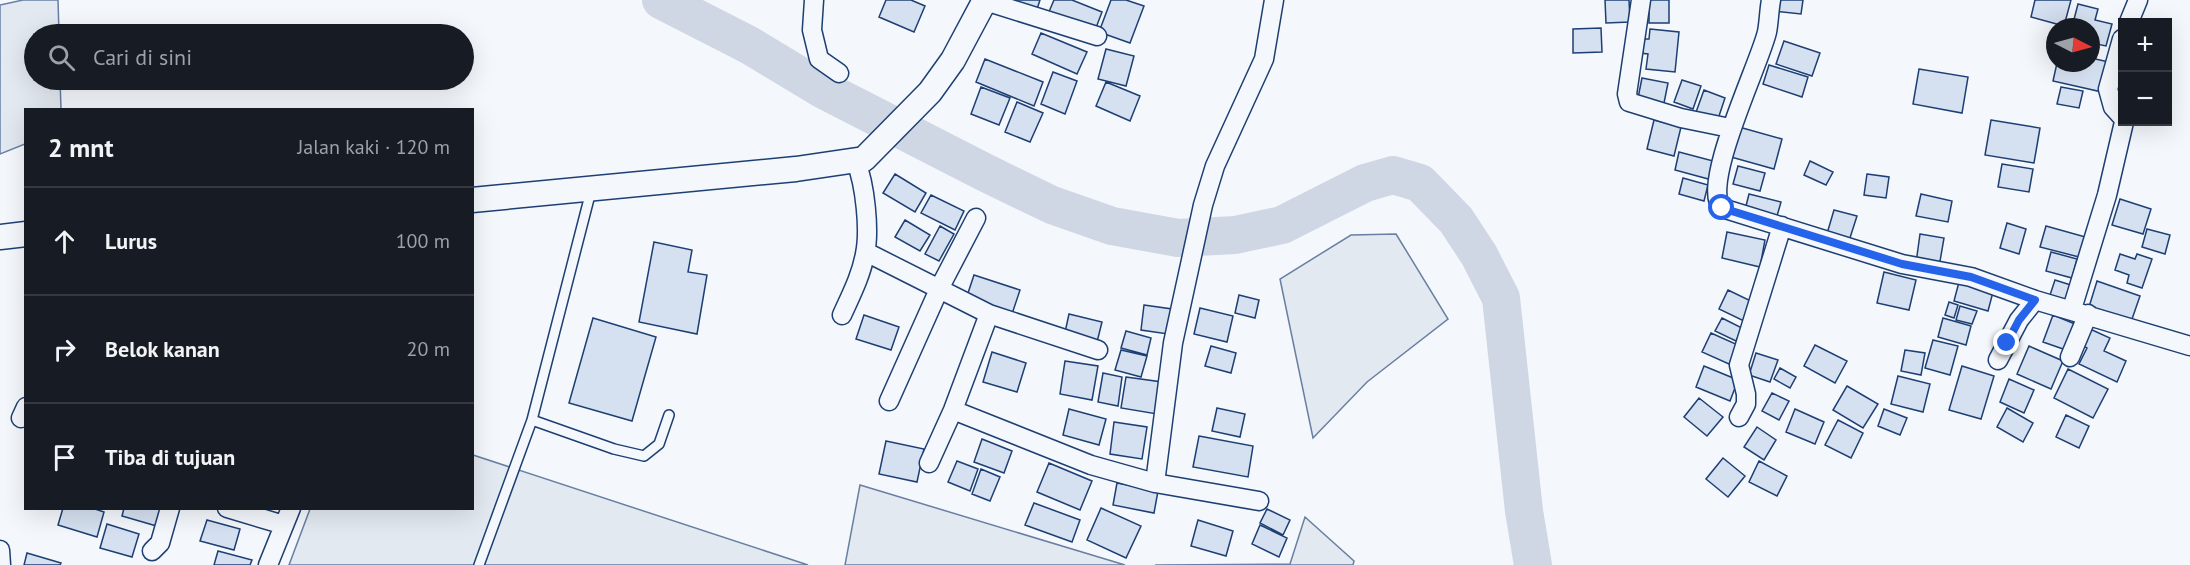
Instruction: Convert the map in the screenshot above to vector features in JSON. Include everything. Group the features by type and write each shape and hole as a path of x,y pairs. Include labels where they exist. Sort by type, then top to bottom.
{"street":[{"path":"814,0 812,30 819,58 838,73"},
{"path":"474,200 860,160 913,110 953,60 985,0 1097,36"},
{"path":"1155,483 1173,343 1203,205 1215,166 1264,59 1274,0"},
{"path":"1641,0 1627,94 1629,102 1681,118 1730,128"},
{"path":"1770,0 1767,32 1730,128 1716,193 1718,204 1727,210 1902,264 1971,277 2035,300 2190,346"},
{"path":"2131,18 2138,0"},
{"path":"2118,53 2108,89 2113,107 2118,113"},
{"path":"2070,357 2123,126"},
{"path":"842,315 856,285 866,252 864,182 860,160"},
{"path":"889,401 940,287 976,218"},
{"path":"1739,417 1746,404 1746,394 1739,365 1782,226"},
{"path":"0,237 24,234"},
{"path":"866,252 940,287 989,314 1098,350"},
{"path":"1998,360 2019,320 2035,300"},
{"path":"929,463 953,410 989,314"},
{"path":"953,410 1091,465 1155,483 1259,501"},
{"path":"152,551 160,543 169,510"},
{"path":"241,510 288,517 268,565"},
{"path":"0,550 1,565"}],"lane":[{"path":"479,565 532,420 591,189"},
{"path":"532,420 615,449 644,456 659,444 669,415"}],"shaded area":[{"path":"23,0 58,0 59,24 24,24 24,90 60,90 61,108 24,108 24,144 0,154 0,5"},
{"path":"1396,234 1448,319 1367,382 1313,438 1280,279 1351,235"},
{"path":"474,455 808,565 289,565 310,510 474,510"},
{"path":"860,485 1125,565 845,565"},
{"path":"1305,517 1354,561 1353,565 1155,565 1290,564"}],"building":[{"path":"886,0 911,0 925,6 914,32 879,17"},
{"path":"1012,0 1040,0 1037,9"},
{"path":"1054,0 1072,0 1102,12 1094,33 1048,14"},
{"path":"1111,0 1126,0 1144,6 1130,43 1099,32"},
{"path":"1605,0 1629,0 1630,22 1606,23"},
{"path":"1649,0 1669,0 1669,23 1649,23"},
{"path":"1775,0 1803,0 1801,14 1774,11"},
{"path":"2035,0 2071,0 2066,18 2046,18 2046,21 2031,17"},
{"path":"2078,4 2098,9 2096,18 2074,18"},
{"path":"2100,21 2112,24 2106,46 2100,45"},
{"path":"1601,28 1602,52 1573,53 1573,29"},
{"path":"1650,29 1679,32 1675,72 1646,69 1648,54 1640,53 1641,39 1649,39"},
{"path":"1041,33 1087,52 1077,74 1032,54"},
{"path":"1784,41 1820,53 1812,76 1776,64"},
{"path":"1106,49 1134,56 1126,86 1098,79"},
{"path":"985,59 1043,82 1034,106 976,82"},
{"path":"2100,60 2109,62 2102,92 2053,81 2055,72 2100,72"},
{"path":"1769,65 1808,77 1802,97 1763,84"},
{"path":"1919,69 1968,77 1962,113 1913,104"},
{"path":"1053,72 1077,81 1065,114 1041,104"},
{"path":"1642,78 1668,83 1663,108 1637,103"},
{"path":"1682,80 1701,86 1693,109 1674,102"},
{"path":"1106,82 1140,96 1130,121 1096,106"},
{"path":"981,87 1010,98 999,125 971,114"},
{"path":"2061,87 2083,91 2079,108 2057,104"},
{"path":"1704,90 1725,98 1717,122 1695,115"},
{"path":"1017,102 1043,113 1030,142 1005,132"},
{"path":"1654,120 1681,127 1674,156 1647,149"},
{"path":"1991,120 2040,128 2034,163 1985,155"},
{"path":"1739,127 1782,139 1774,169 1731,157"},
{"path":"1679,152 1717,162 1712,180 1675,170"},
{"path":"1810,161 1833,172 1826,185 1804,175"},
{"path":"2002,164 2033,169 2029,192 1998,187"},
{"path":"1738,166 1765,173 1760,191 1733,184"},
{"path":"895,174 926,193 915,212 883,193"},
{"path":"1867,174 1889,177 1886,198 1864,195"},
{"path":"1683,178 1708,185 1704,201 1679,194"},
{"path":"1749,194 1781,202 1775,223 1744,214"},
{"path":"1921,194 1952,201 1948,222 1916,216"},
{"path":"931,195 964,211 955,230 921,213"},
{"path":"2120,199 2151,209 2143,234 2112,225"},
{"path":"1834,210 1857,216 1848,244 1826,237"},
{"path":"905,220 930,235 920,251 895,237"},
{"path":"2007,223 2026,229 2019,254 2000,248"},
{"path":"940,226 954,234 939,261 925,254"},
{"path":"2046,226 2089,238 2083,258 2040,247"},
{"path":"2147,229 2170,235 2165,254 2142,247"},
{"path":"1727,232 1765,240 1760,267 1722,258"},
{"path":"1920,234 1944,238 1939,267 1916,263"},
{"path":"654,242 692,250 688,272 707,275 697,334 639,322"},
{"path":"2051,252 2077,259 2072,278 2046,271"},
{"path":"2120,254 2135,259 2137,254 2152,259 2142,288 2127,283 2129,275 2115,270"},
{"path":"1884,272 1916,280 1909,310 1877,303"},
{"path":"974,275 1020,290 1012,314 966,299"},
{"path":"2055,280 2074,286 2069,302 2050,295"},
{"path":"2097,281 2140,296 2131,322 2089,307"},
{"path":"1959,282 1993,292 1988,311 1954,301"},
{"path":"1728,290 1755,303 1746,322 1719,309"},
{"path":"1239,295 1259,300 1255,318 1235,313"},
{"path":"1949,302 1958,305 1954,318 1945,315"},
{"path":"1144,305 1172,309 1168,334 1141,330"},
{"path":"1960,306 1977,311 1972,324 1956,320"},
{"path":"1200,308 1233,316 1227,342 1194,334"},
{"path":"1069,314 1102,322 1096,346 1064,337"},
{"path":"864,315 899,327 891,350 856,339"},
{"path":"2053,315 2075,324 2066,350 2043,342"},
{"path":"593,318 656,337 632,421 569,403"},
{"path":"1722,318 1742,328 1736,341 1715,331"},
{"path":"1943,318 1971,326 1966,345 1938,337"},
{"path":"2090,329 2110,338 2104,351 2126,361 2117,382 2079,364 2087,348 2082,345"},
{"path":"1126,331 1151,338 1147,355 1121,348"},
{"path":"1711,333 1738,345 1729,364 1702,352"},
{"path":"1933,340 1958,346 1950,375 1925,368"},
{"path":"1815,345 1847,361 1835,383 1804,366"},
{"path":"1211,346 1236,353 1231,373 1205,366"},
{"path":"2029,346 2063,361 2051,389 2017,374"},
{"path":"1121,350 1147,356 1141,377 1115,370"},
{"path":"1905,350 1925,353 1921,375 1901,371"},
{"path":"992,352 1026,363 1017,392 983,382"},
{"path":"1756,353 1778,360 1770,382 1749,375"},
{"path":"1065,361 1098,366 1092,400 1060,394"},
{"path":"1704,366 1738,380 1730,401 1696,387"},
{"path":"1962,366 1994,376 1981,419 1949,410"},
{"path":"1780,368 1796,377 1790,388 1774,379"},
{"path":"2068,369 2108,389 2093,418 2054,398"},
{"path":"1103,373 1122,377 1118,406 1098,402"},
{"path":"1898,376 1930,384 1923,412 1891,404"},
{"path":"1126,377 1162,382 1157,414 1121,408"},
{"path":"2009,379 2034,390 2024,413 2000,402"},
{"path":"1847,386 1878,404 1863,428 1833,410"},
{"path":"1772,393 1789,401 1779,420 1762,411"},
{"path":"1699,398 1723,417 1707,436 1684,417"},
{"path":"1217,408 1245,414 1240,437 1212,431"},
{"path":"2007,408 2033,423 2023,442 1997,427"},
{"path":"1069,409 1106,419 1099,445 1063,435"},
{"path":"1795,409 1824,422 1815,444 1786,432"},
{"path":"1884,409 1907,418 1900,435 1878,426"},
{"path":"2066,415 2089,426 2079,448 2056,437"},
{"path":"1838,420 1863,433 1851,458 1825,445"},
{"path":"1114,422 1147,427 1142,459 1110,454"},
{"path":"1757,427 1776,440 1764,460 1744,447"},
{"path":"1199,436 1253,446 1248,477 1193,467"},
{"path":"982,439 1012,451 1004,473 974,462"},
{"path":"886,441 924,449 917,482 879,474"},
{"path":"1723,458 1745,476 1728,497 1706,479"},
{"path":"957,461 978,469 970,491 948,482"},
{"path":"1759,461 1787,476 1777,496 1749,482"},
{"path":"1049,463 1092,481 1080,510 1037,492"},
{"path":"981,469 1000,477 990,501 972,494"},
{"path":"1117,483 1158,491 1154,513 1113,505"},
{"path":"1034,503 1080,520 1072,542 1025,525"},
{"path":"1101,508 1141,526 1126,558 1087,540"},
{"path":"1267,509 1290,520 1283,535 1260,523"},
{"path":"62,510 104,512 97,537 58,525"},
{"path":"124,510 164,510 160,527 122,516"},
{"path":"207,520 240,529 234,550 200,541"},
{"path":"1198,520 1233,531 1226,556 1191,546"},
{"path":"107,524 139,534 132,557 100,548"},
{"path":"1260,525 1287,538 1279,557 1252,544"},
{"path":"218,551 252,560 250,565 214,565"},
{"path":"27,553 61,563 60,565 24,565"}],"waterway":[{"path":"661,0 749,45 822,89 986,173 1052,205 1112,226 1178,238 1235,235 1282,225 1365,183 1393,175 1420,183 1456,220 1479,255 1501,298 1524,511 1533,565"}],"route":[{"path":"1722,208 1902,264 1971,277 2035,300 2019,320 2007,343"}]}
